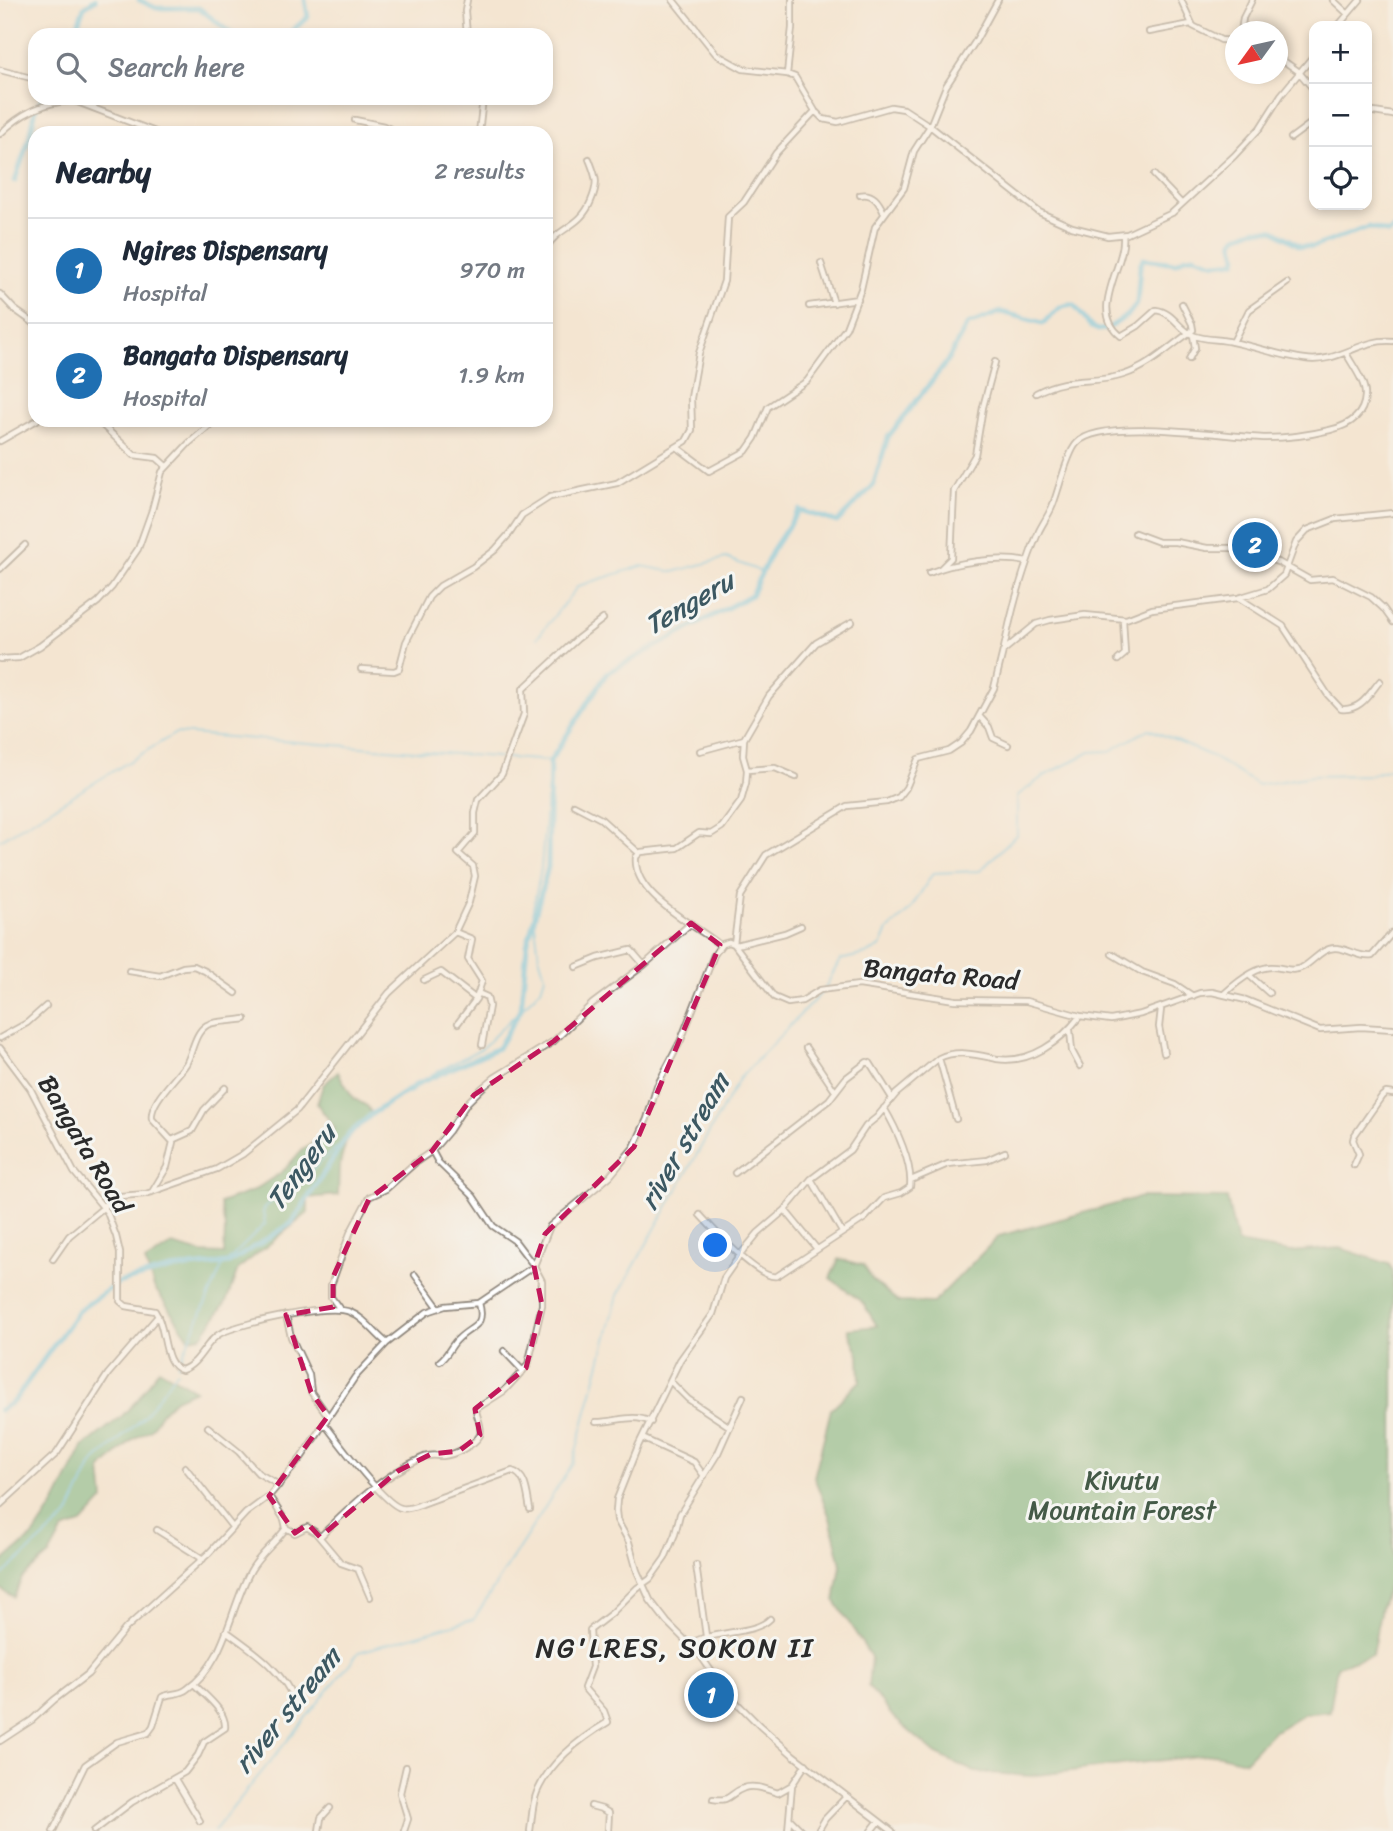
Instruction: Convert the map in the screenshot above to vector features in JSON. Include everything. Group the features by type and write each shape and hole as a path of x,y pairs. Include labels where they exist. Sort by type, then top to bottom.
{"street":[{"path":"466,28 464,11 467,0"},
{"path":"673,0 708,47 724,60 743,69 787,74 797,79 815,111 823,119 834,123 877,110 899,107 930,126 1039,212 1083,231 1108,236 1123,236 1170,215 1260,128 1281,95 1309,61"},
{"path":"787,74 792,0"},
{"path":"677,447 709,471 746,450 755,438 768,407 807,381 825,359 852,318 875,227 904,188 914,150 930,126 946,86 998,0"},
{"path":"1181,0 1191,24"},
{"path":"1243,21 1252,0"},
{"path":"1333,0 1348,14"},
{"path":"1342,21 1360,0"},
{"path":"1149,32 1191,24 1225,39"},
{"path":"1288,64 1309,84"},
{"path":"2,72 28,78"},
{"path":"0,134 44,105"},
{"path":"85,105 140,126"},
{"path":"480,126 482,105"},
{"path":"361,669 399,669 408,639 433,592 495,550 510,533 519,517 532,507 555,496 617,483 687,441 692,430 691,398 695,369 724,281 728,217 744,202 776,153 815,111"},
{"path":"1372,112 1393,115"},
{"path":"355,120 384,126"},
{"path":"1291,138 1309,125"},
{"path":"553,239 586,214 597,185 589,159"},
{"path":"1154,175 1181,203"},
{"path":"860,195 873,197 884,213"},
{"path":"1123,236 1123,249 1111,286 1107,316 1121,335 1157,310 1172,317 1191,334 1266,352 1319,361 1370,342 1393,341"},
{"path":"821,263 835,303"},
{"path":"1233,342 1249,310 1287,283"},
{"path":"1,297 28,319"},
{"path":"808,306 858,299"},
{"path":"1037,393 1059,382 1125,374 1160,357 1193,330 1182,304"},
{"path":"1189,359 1195,348 1191,334"},
{"path":"735,945 738,902 766,855 847,806 854,803 887,802 899,797 906,788 918,759 958,746 971,731 994,688 1027,562 1078,442 1113,430 1268,438 1302,436 1336,429 1360,413 1365,397 1365,390 1346,353"},
{"path":"940,569 951,558 954,491 975,455 983,407 995,362"},
{"path":"0,441 28,425"},
{"path":"104,427 134,456 157,458 166,466"},
{"path":"0,659 19,658 40,646 98,602 112,587 138,549 166,466 208,427"},
{"path":"1004,650 1030,628 1043,622 1085,615 1123,619 1160,607 1238,598 1273,587 1282,578 1298,538 1312,527 1335,519 1393,513"},
{"path":"1135,533 1159,542 1176,542 1207,548 1238,548 1287,567 1310,580 1334,578 1367,594 1383,608 1393,622"},
{"path":"0,569 25,545"},
{"path":"929,573 1002,559 1027,562"},
{"path":"1238,598 1283,626 1328,695 1341,709 1353,709 1360,705 1380,681"},
{"path":"52,1259 69,1236 120,1196 152,1193 206,1174 227,1164 292,1115 389,993 455,932 469,902 475,876 473,866 458,853 475,832 478,800 502,774 524,713 523,689 603,619"},
{"path":"1118,660 1125,652 1123,619"},
{"path":"574,805 601,819 639,853 677,848 699,833 711,834 719,830 741,801 747,770 743,756 744,739 769,696 807,652 825,637 852,622"},
{"path":"979,716 987,724 993,738 1008,745"},
{"path":"700,751 744,739"},
{"path":"747,770 775,768 796,776"},
{"path":"639,853 636,867 653,895 668,909 720,945"},
{"path":"340,1309 331,1297 331,1285 343,1249 369,1197 386,1189 416,1162 432,1152 467,1103 494,1077 554,1041 592,1004 644,965 691,923"},
{"path":"0,1741 32,1720 88,1674 122,1632 203,1559 246,1513 269,1496 360,1371 387,1343 408,1325 438,1307 479,1303 534,1266 550,1226 610,1176 634,1147 647,1119 657,1086 681,1040 705,974 720,945 727,942 735,945 785,933 801,926"},
{"path":"455,932 472,939 467,954 469,962 482,979 477,996 458,1023"},
{"path":"1224,993 1267,967 1289,970 1300,968 1323,952 1334,948 1368,957 1376,953 1393,932"},
{"name":"Bangata Road","path":"735,945 774,997 788,1003 802,1001 820,990 859,985 954,1000 1026,1001 1080,1016 1118,1020 1161,1009 1206,992 1224,993 1246,1000 1320,1030 1361,1027 1393,1029"},
{"path":"576,967 598,958 631,950 644,965"},
{"path":"1112,954 1142,972 1184,988 1193,996"},
{"path":"129,971 160,976 183,967 194,966 236,993"},
{"path":"424,980 442,973 477,996 486,997 489,1003 482,1045"},
{"path":"1250,976 1269,993"},
{"path":"0,1038 27,1023 46,1006"},
{"path":"1161,1009 1160,1027 1164,1052"},
{"path":"892,1831 846,1797 731,1699 690,1644 660,1613 642,1584 629,1542 615,1511 617,1499 642,1438 682,1355 713,1314 724,1278 758,1233 785,1209 811,1179 850,1150 866,1126 892,1098 939,1058 974,1053 1004,1059 1025,1057 1043,1049 1070,1029 1080,1016"},
{"path":"172,1140 152,1119 153,1110 186,1064 204,1027 211,1023 245,1019"},
{"path":"1070,1029 1072,1051 1080,1066"},
{"name":"Bangata Road","path":"0,1048 30,1088 74,1172 104,1206 119,1244 120,1301 127,1307 150,1309 158,1316"},
{"path":"806,1048 835,1091"},
{"path":"939,1058 956,1119"},
{"path":"735,1173 829,1100 846,1078 869,1062 892,1098"},
{"path":"172,1140 192,1131 204,1110 225,1088"},
{"path":"1354,1165 1359,1154 1354,1136 1382,1096 1386,1093 1393,1094"},
{"path":"700,1215 740,1255 772,1278 865,1218 884,1198 907,1189 911,1180 899,1137 884,1108"},
{"path":"152,1193 167,1167 172,1140"},
{"path":"320,1537 355,1502 376,1486 419,1459 429,1455 450,1454 476,1439 481,1429 476,1410 497,1397 530,1360 542,1305 542,1281 511,1237 493,1226 480,1203 438,1162 432,1152"},
{"path":"911,1180 948,1164 987,1160 1005,1152"},
{"path":"811,1179 842,1232"},
{"path":"785,1209 817,1249"},
{"path":"415,1275 438,1307"},
{"path":"440,1361 459,1337 480,1321 482,1315 479,1303"},
{"path":"0,1505 57,1453 108,1374 158,1316 169,1360 174,1368 183,1370 193,1365 222,1333 286,1315 322,1309 340,1309 362,1319 387,1343"},
{"path":"286,1315 291,1337 309,1375 311,1392 328,1416"},
{"path":"504,1351 523,1371"},
{"path":"670,1381 688,1399 730,1427"},
{"path":"530,1831 535,1801 545,1777 593,1730 608,1722 604,1711 584,1688 592,1667 590,1630 651,1578 666,1556 680,1514 704,1476 743,1397"},
{"path":"596,1422 636,1416 651,1422"},
{"path":"324,1423 376,1486 399,1508 409,1508 515,1471 523,1479 530,1509"},
{"path":"208,1427 239,1452 258,1473 279,1485"},
{"path":"642,1438 694,1462 704,1476"},
{"path":"185,1467 233,1528"},
{"path":"269,1496 284,1519 286,1528 295,1533 307,1527 320,1537 341,1563 359,1569 370,1597"},
{"path":"53,1831 85,1765 117,1742 148,1733 153,1726 162,1697 183,1692 194,1684 216,1656 224,1641 237,1599 252,1568 286,1528"},
{"path":"157,1530 203,1559"},
{"path":"696,1565 706,1636"},
{"path":"690,1644 706,1636 760,1626 770,1619"},
{"path":"226,1632 282,1678 290,1687 296,1704"},
{"path":"94,1831 132,1802 175,1779 195,1760 204,1742 226,1726 221,1712 194,1684"},
{"path":"713,1800 726,1801 746,1787 758,1787 778,1793 792,1785 806,1764"},
{"path":"404,1831 408,1819 400,1793 406,1767"},
{"path":"175,1779 200,1821"},
{"path":"788,1831 792,1785"},
{"path":"818,1831 825,1819 846,1797"},
{"path":"591,1806 609,1813 608,1831"},
{"path":"318,1831 321,1818 330,1808"},
{"path":"789,1819 803,1831"},
{"path":"871,1831 878,1822"}],"highlighted area":[{"path":"691,923 720,945 634,1147 545,1234 534,1266 542,1305 526,1368 475,1409 480,1435 459,1451 431,1454 398,1471 320,1537 308,1524 295,1533 269,1496 328,1416 311,1392 286,1315 333,1307 333,1277 369,1199 432,1151 474,1095 554,1041"}],"green space":[{"path":"338,1072 353,1098 367,1106 372,1114 347,1138 339,1168 338,1195 308,1198 308,1213 238,1269 226,1302 202,1336 189,1338 154,1287 145,1262 172,1245 202,1253 224,1254 225,1228 220,1203 253,1191 283,1171 302,1150 335,1128 317,1104 323,1085"},
{"name":"Kivutu Mountain Forest","path":"1141,1197 1227,1198 1237,1243 1290,1252 1340,1248 1389,1264 1393,1271 1393,1573 1381,1607 1372,1655 1337,1666 1330,1711 1303,1714 1272,1733 1245,1761 1215,1754 1029,1776 975,1772 936,1754 894,1718 868,1686 871,1657 835,1601 841,1565 830,1518 814,1477 831,1409 860,1381 859,1355 848,1329 877,1326 863,1303 830,1278 839,1259 863,1265 873,1281 899,1302 933,1303 999,1236"},
{"path":"159,1369 195,1390 175,1399 161,1413 151,1429 132,1440 101,1469 104,1500 82,1524 63,1530 50,1554 22,1578 14,1597 0,1589 0,1564 34,1535 55,1503 83,1447 122,1416"}],"waterway":[{"path":"76,28 84,7 95,0"},
{"path":"139,0 156,8 199,8 224,28"},
{"path":"295,28 308,17 305,0"},
{"path":"32,126 38,105"},
{"path":"15,181 28,142"},
{"name":"Tengeru","path":"121,1282 171,1269 229,1263 292,1223 348,1135 372,1114 417,1084 498,1048 521,1009 527,945 548,867 550,761 607,673 751,595 773,549 799,510 837,522 873,486 888,437 946,363 967,325 1001,312 1043,323 1060,308 1074,305 1091,327 1098,330 1107,329 1128,315 1137,303 1143,259 1176,263 1194,256 1215,263 1236,261 1233,241 1237,236 1255,229 1274,230 1300,246 1313,247 1369,227 1389,233 1393,229"},
{"path":"537,638 578,586 642,566 673,572 726,558 762,572"},
{"name":"river stream","path":"825,988 840,960 866,954 881,946 888,930 910,910 933,873 980,871 1017,834 1017,796 1044,776 1090,752 1110,751 1149,729 1211,756 1258,785 1312,776 1369,775 1393,768"},
{"path":"0,840 176,733 550,761 541,869 533,909 539,956 545,976 541,989 482,1048 433,1074 411,1092 381,1106 353,1132"},
{"name":"river stream","path":"214,1831 359,1652 474,1619 573,1463 618,1295 739,1079 822,992"},
{"path":"178,1365 222,1267 265,1224 263,1212 266,1206 287,1192 336,1148"},
{"name":"Tengeru","path":"0,1410 14,1401 78,1311 118,1283"},
{"path":"0,1577 68,1516 92,1464 143,1418 177,1371"}],"place":[{"name":"Bangata Dispensary","path":"1255,545"},
{"name":"Ngires Dispensary","path":"711,1695"}],"district":[{"name":"NG'LRES, SOKON II","path":"675,1647"}]}
